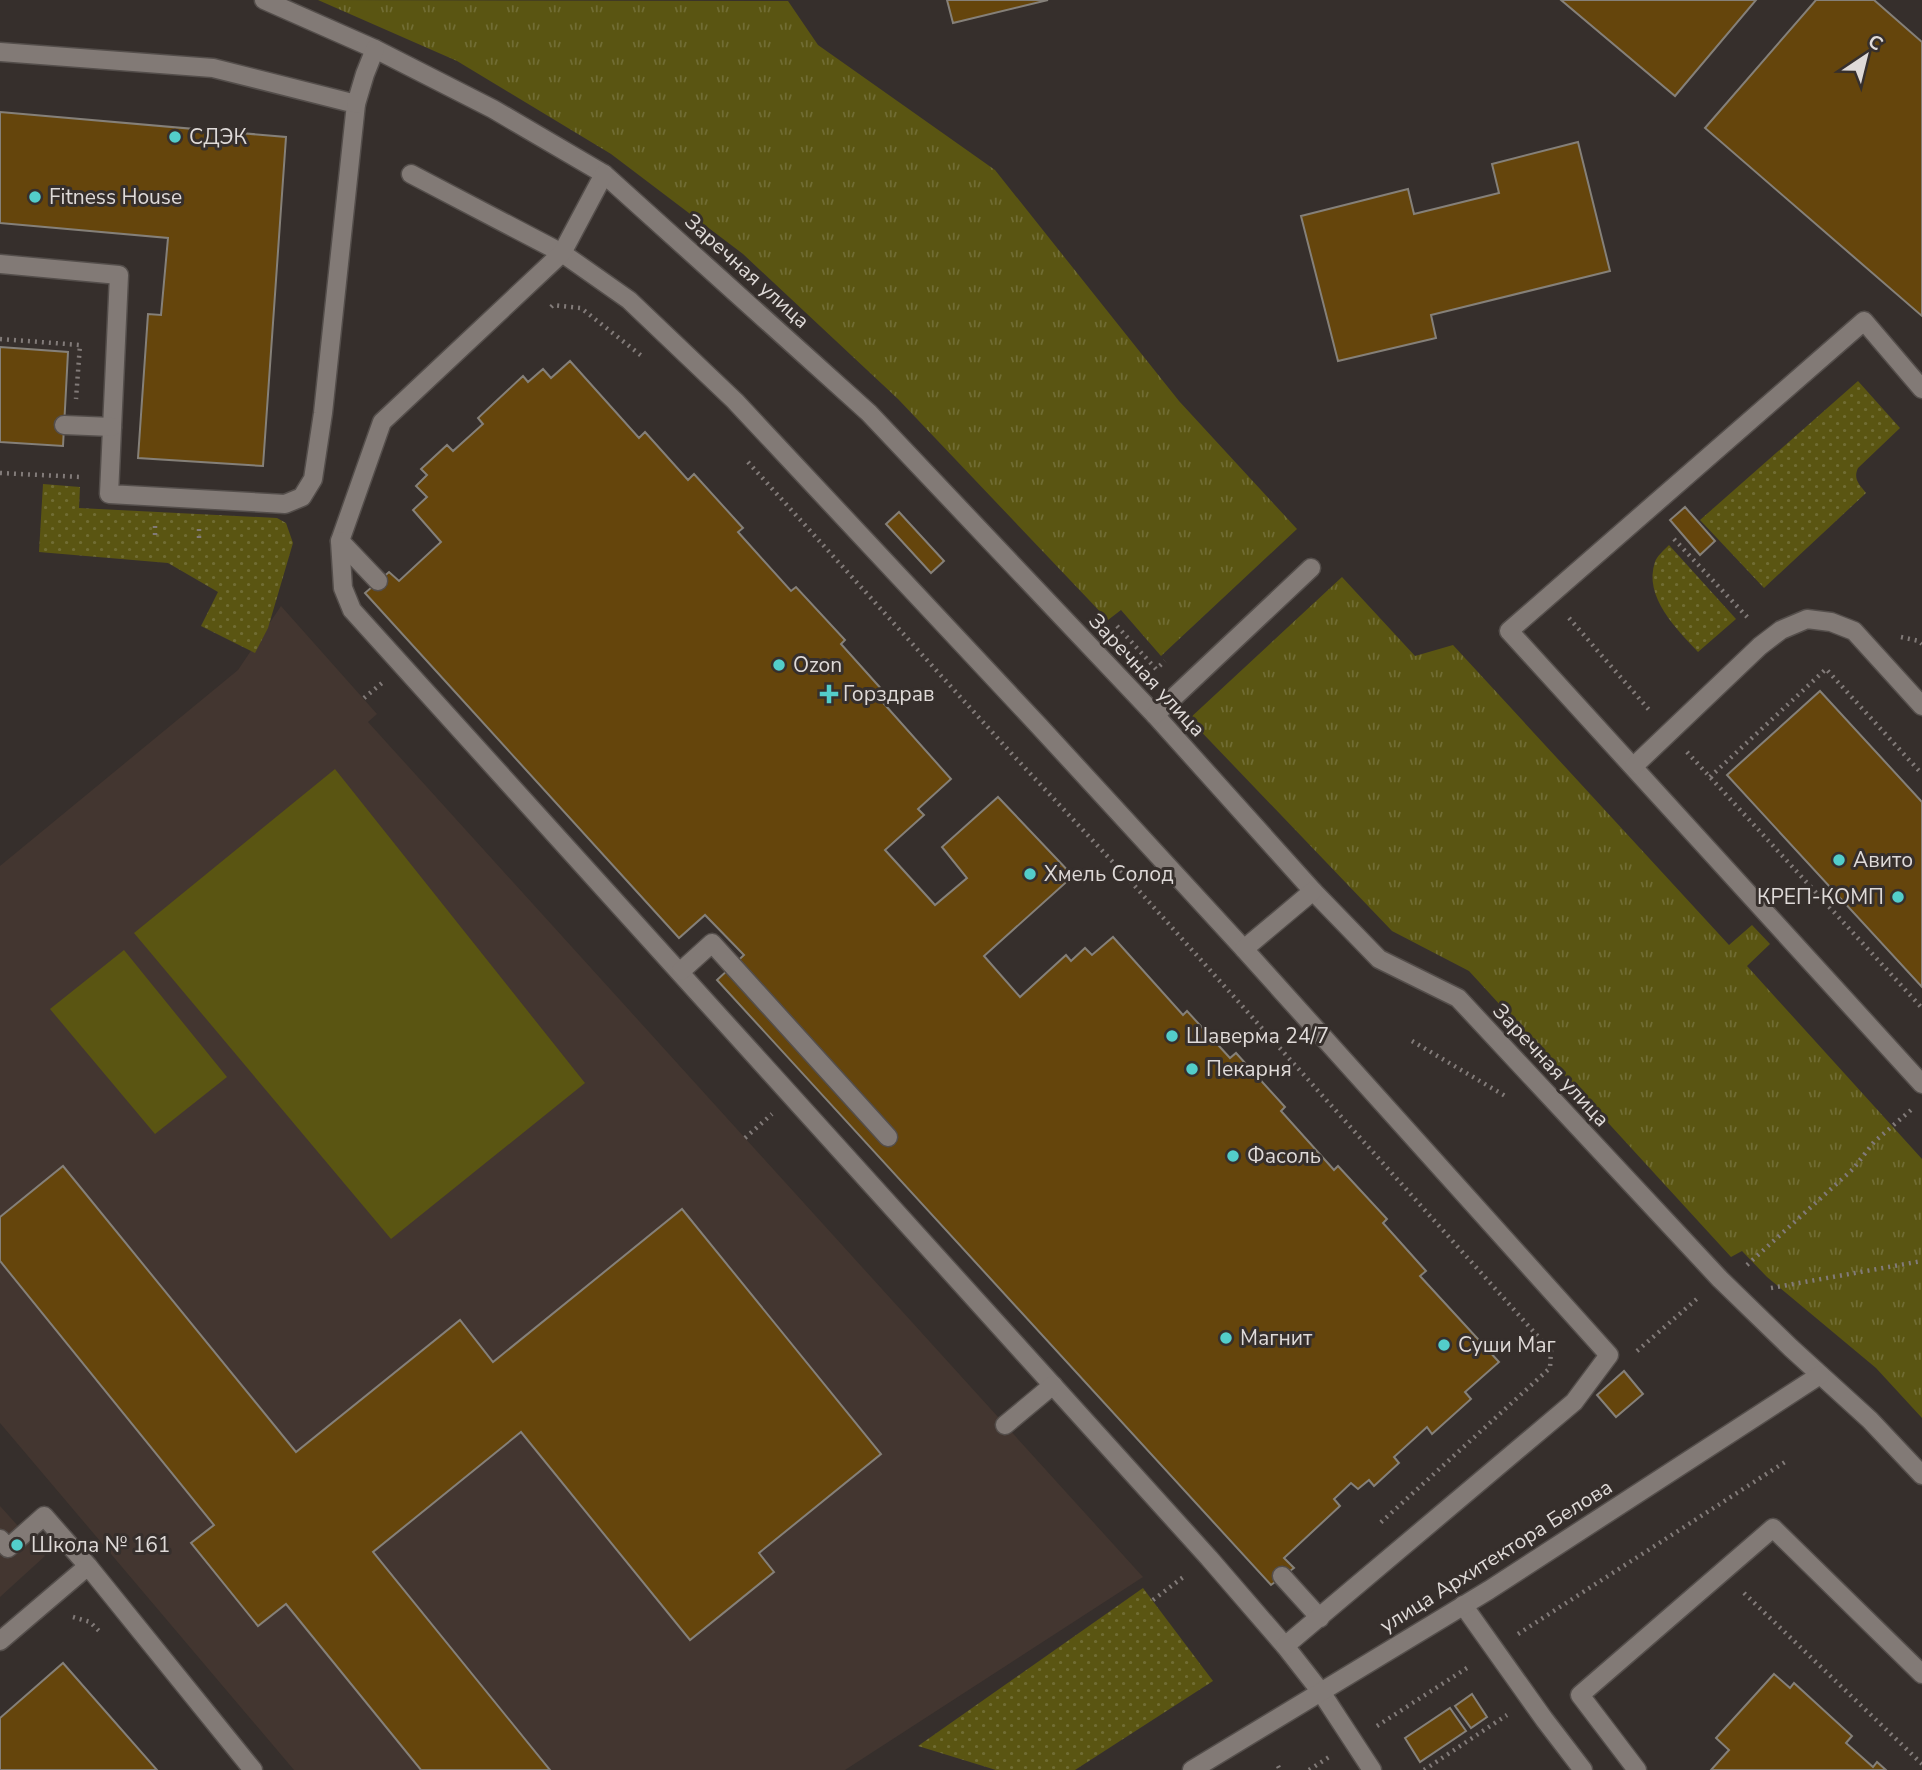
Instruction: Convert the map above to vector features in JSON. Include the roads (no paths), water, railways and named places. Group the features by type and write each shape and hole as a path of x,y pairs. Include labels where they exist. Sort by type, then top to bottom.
{"street":[{"name":"Заречная улица","path":"264,0 375,49 493,109 604,174 869,413 1155,715 1313,891 1378,959 1458,998 1720,1279 1870,1420 1922,1475"},
{"path":"0,264 119,275 109,494 285,504 302,496 313,479 323,413 356,104 375,49"},
{"path":"0,52 212,68 356,104"},
{"path":"411,174 562,253 629,300 735,401 1050,737 1609,1355 1574,1402 1285,1646"},
{"path":"604,174 562,253 382,422 340,541 343,588 352,610 1209,1558 1321,1692 1372,1770"},
{"path":"1922,388 1864,321 1509,631 1922,1084"},
{"path":"64,425 112,418"},
{"path":"340,541 378,581"},
{"path":"1155,715 1311,568"},
{"path":"1634,766 1760,646 1781,630 1807,619 1831,622 1854,631 1922,706"},
{"path":"1244,949 1313,891"},
{"path":"681,971 712,943 888,1137"},
{"name":"улица Архитектора Белова","path":"1192,1770 1463,1605 1820,1375"},
{"path":"1005,1424 1053,1385"},
{"path":"3,1548 44,1516 88,1566 253,1770"},
{"path":"1637,1770 1580,1695 1773,1528 1922,1674"},
{"path":"0,1640 88,1566"},
{"path":"1282,1576 1320,1618"},
{"path":"1463,1605 1583,1770"}],"place":[{"name":"СДЭК","path":"175,137"},
{"name":"Fitness House","path":"35,197"},
{"name":"Ozon","path":"779,665"},
{"name":"Горздрав","path":"829,694"},
{"name":"Авито","path":"1839,860"},
{"name":"Хмель Солод","path":"1030,874"},
{"name":"КРЕП-КОМП","path":"1898,897"},
{"name":"Шаверма 24/7","path":"1172,1036"},
{"name":"Пекарня","path":"1192,1069"},
{"name":"Фасоль","path":"1233,1156"},
{"name":"Магнит","path":"1226,1338"},
{"name":"Суши Маг","path":"1444,1345"},
{"name":"Школа № 161","path":"17,1545"}]}
